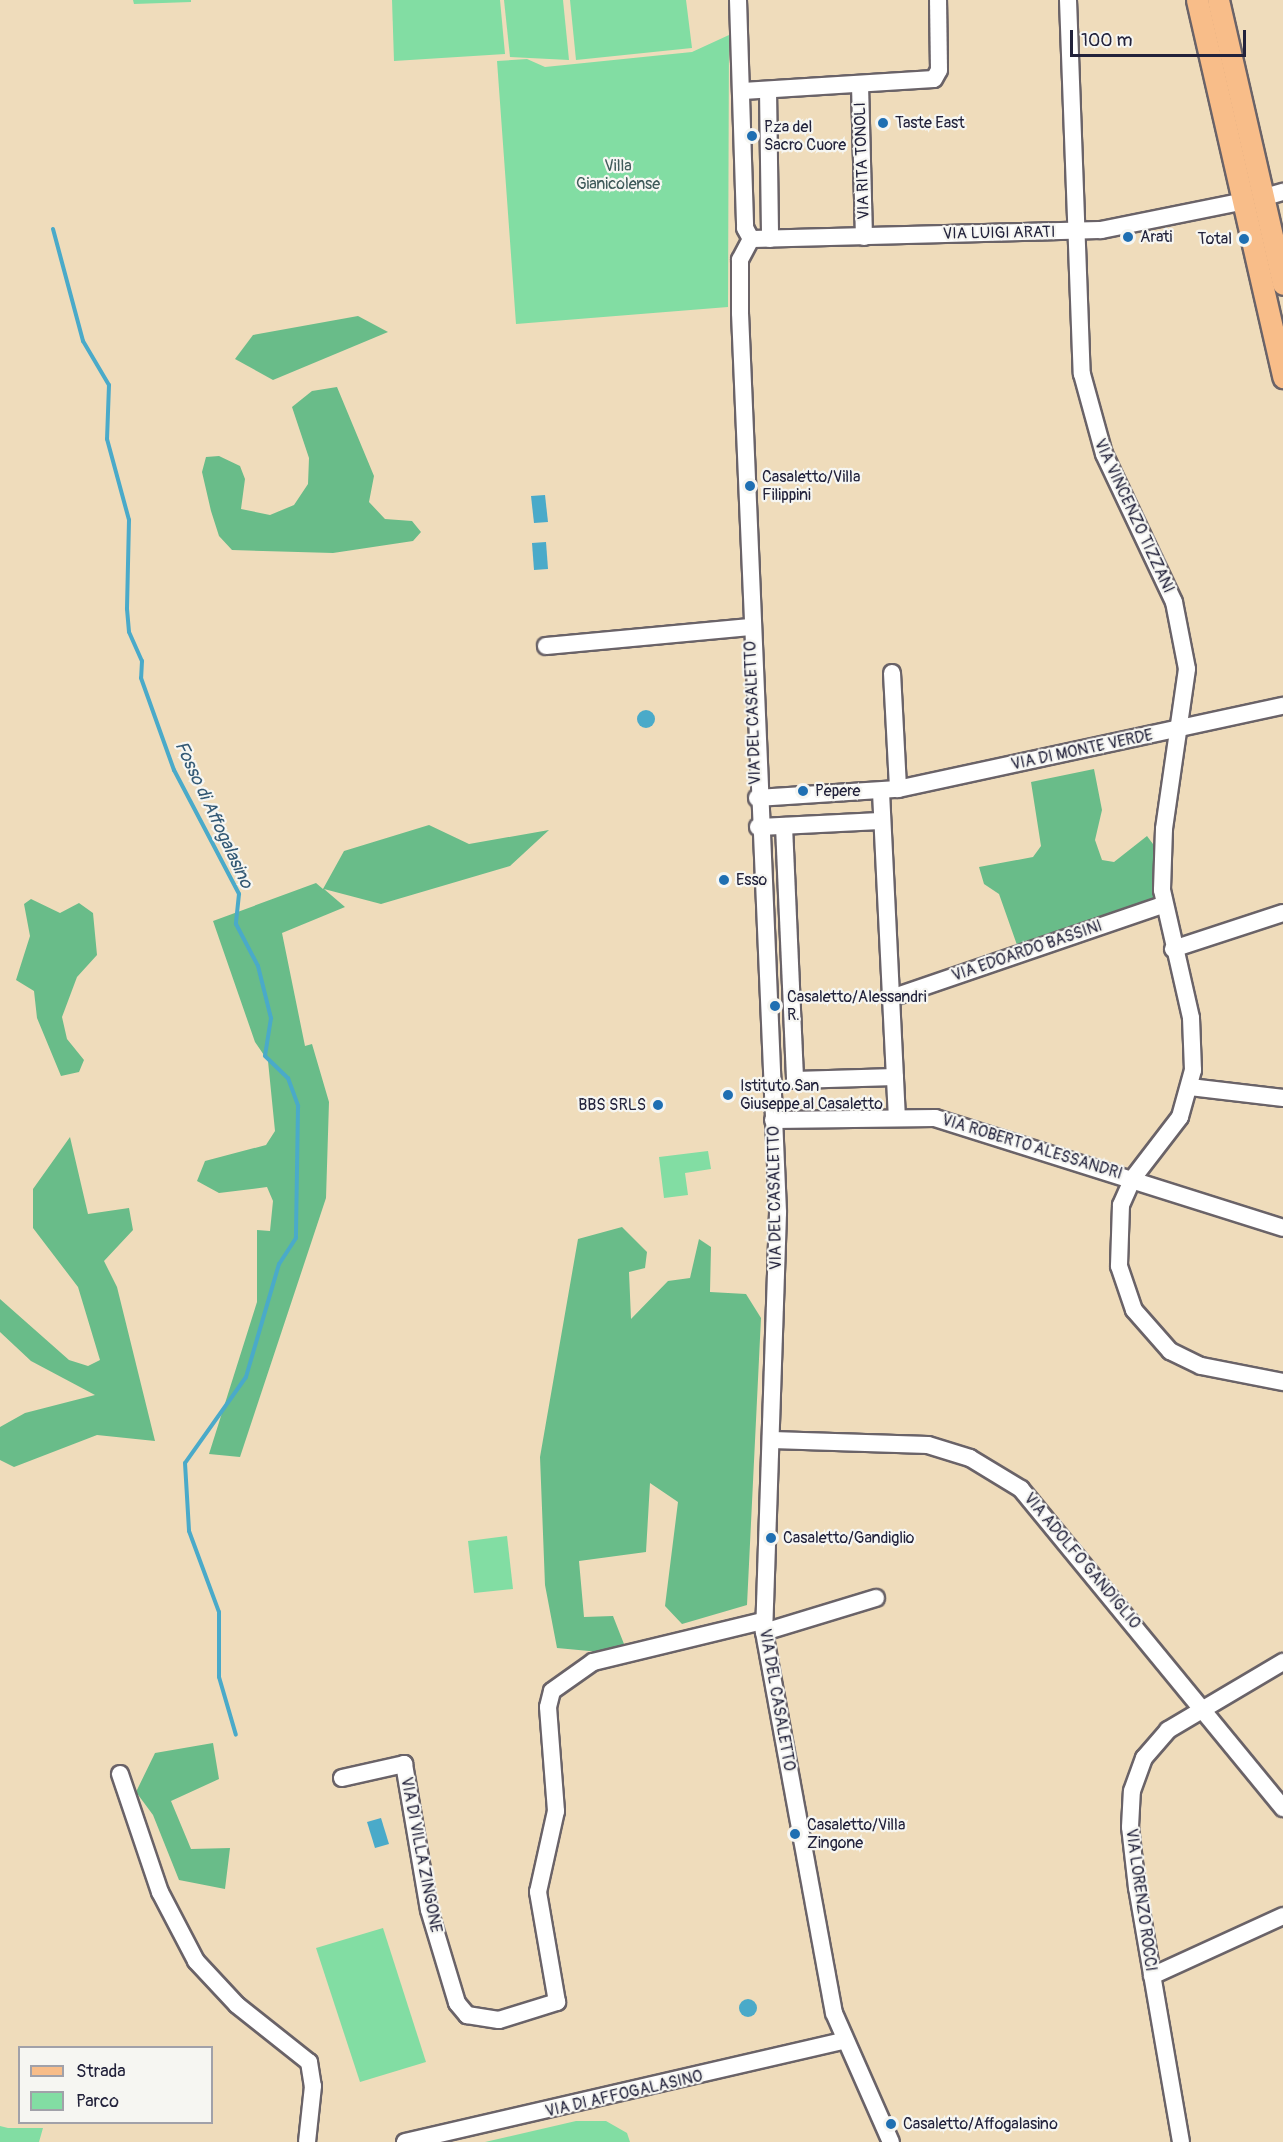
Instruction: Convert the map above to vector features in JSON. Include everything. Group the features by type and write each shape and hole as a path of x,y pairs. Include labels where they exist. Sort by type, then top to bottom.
{"main road":[{"path":"1197,0 1264,197"},
{"path":"1218,0 1264,197 1265,245 1283,377"},
{"path":"1265,245 1283,284"}],"street":[{"path":"738,0 746,228 751,239"},
{"path":"742,91 860,85 937,78 938,0"},
{"name":"VIA VINCENZO TIZZANI","path":"1068,0 1077,330 1086,394 1104,454 1178,612 1187,669 1181,728 1163,839 1163,905 1194,1036 1190,1087 1175,1125 1133,1178 1119,1212 1116,1243 1124,1287 1138,1316 1165,1347 1190,1361 1283,1382"},
{"name":"VIA RITA TONOLI","path":"860,85 864,237"},
{"path":"768,90 770,239"},
{"name":"VIA LUIGI ARATI","path":"751,239 1074,231 1122,227 1264,197"},
{"name":"VIA DEL CASALETTO","path":"751,239 741,254 739,270 758,827 778,1221 764,1627 843,2041 891,2142"},
{"path":"546,646 750,627"},
{"path":"892,673 898,789"},
{"name":"VIA DI MONTE VERDE","path":"757,798 881,792 1283,706"},
{"path":"881,792 897,1114"},
{"path":"758,827 882,821"},
{"path":"784,826 795,1080 894,1077"},
{"name":"VIA EDOARDO BASSINI","path":"891,998 1163,905"},
{"path":"1173,949 1283,913"},
{"path":"1190,1087 1283,1098"},
{"name":"VIA ROBERTO ALESSANDRI","path":"773,1120 897,1114 949,1121 1133,1178 1283,1228"},
{"name":"VIA ADOLFO GANDIGLIO","path":"772,1440 928,1445 970,1458 1004,1477 1038,1504 1283,1808"},
{"path":"764,1627 876,1598"},
{"name":"VIA DI VILLA ZINGONE","path":"342,1778 404,1764 429,1910 457,2003 467,2015 500,2020 557,2002 538,1892 556,1811 548,1707 552,1691 593,1662 764,1627"},
{"name":"VIA LORENZO ROCCI","path":"1181,2142 1152,1976 1130,1803 1150,1748 1201,1706 1283,1662"},
{"path":"120,1774 160,1892 196,1961 237,2005 309,2062 314,2086 307,2142"},
{"path":"1152,1976 1283,1916"},
{"name":"VIA DI AFFOGALASINO","path":"405,2142 843,2041"}],"green space":[{"path":"133,0 191,0 191,2 134,4"},
{"path":"392,0 500,0 505,54 394,61"},
{"path":"504,0 563,0 569,60 510,57"},
{"path":"570,0 686,0 692,48 576,60"},
{"name":"Villa Gianicolense","path":"729,35 728,307 516,324 497,61 527,59 545,67 692,52"},
{"path":"358,316 388,332 273,380 235,359 253,335"},
{"path":"337,387 374,476 369,502 385,519 412,521 421,532 413,541 333,553 232,550 219,536 211,511 202,472 206,457 219,456 240,466 245,479 241,509 270,515 294,505 308,484 309,458 292,407 312,391"},
{"path":"1094,769 1102,810 1095,840 1102,860 1114,862 1147,836 1156,848 1155,899 1017,945 999,894 984,884 979,867 1033,857 1041,846 1031,782"},
{"path":"429,825 469,844 549,830 510,866 381,904 324,889 345,907 282,933 305,1046 312,1044 329,1102 326,1198 240,1457 209,1454 257,1302 257,1230 270,1231 273,1201 267,1187 219,1193 197,1181 205,1161 266,1145 275,1131 268,1061 255,1042 213,921 316,883 323,889 344,851"},
{"path":"31,899 60,913 79,903 93,913 97,955 77,977 62,1017 67,1039 84,1060 79,1072 61,1076 37,1018 34,991 16,980 30,936 24,904"},
{"path":"70,1137 88,1214 129,1208 133,1230 104,1261 117,1287 155,1441 97,1435 14,1467 0,1460 0,1427 25,1413 95,1395 31,1361 0,1332 0,1299 69,1360 88,1366 100,1360 78,1287 33,1228 33,1189"},
{"path":"708,1151 711,1169 685,1173 688,1195 664,1198 659,1157"},
{"path":"622,1227 647,1252 645,1268 629,1272 631,1319 668,1281 690,1278 699,1239 711,1247 710,1292 746,1294 761,1318 747,1605 682,1624 665,1606 678,1502 650,1483 646,1552 579,1561 584,1617 613,1616 624,1644 600,1652 557,1648 545,1585 540,1457 578,1239"},
{"path":"507,1536 513,1589 474,1593 468,1541"},
{"path":"213,1743 219,1779 171,1801 191,1849 230,1848 225,1889 179,1880 153,1815 136,1792 155,1753"},
{"path":"383,1928 426,2062 360,2082 316,1948"},
{"path":"576,2121 606,2121 627,2133 630,2142 485,2142"},
{"path":"0,2126 43,2128 39,2142 0,2142"}],"water":[{"path":"545,495 548,522 534,523 531,496"},
{"path":"546,542 548,569 534,570 532,543"},
{"path":"646,710 652,713 655,719 652,725 646,728 640,725 637,719 640,713"},
{"path":"381,1818 389,1844 375,1848 367,1822"},
{"path":"748,1999 754,2002 757,2008 754,2014 748,2017 742,2014 739,2008 742,2002"}],"waterway":[{"name":"Fosso di Affogalasino","path":"53,229 83,341 109,385 107,439 129,520 127,609 129,632 142,661 141,678 174,770 239,894 236,924 258,966 271,1018 265,1056 288,1078 298,1106 296,1238 279,1264 246,1377 185,1463 189,1531 219,1612 219,1677 236,1735"}],"place":[{"name":"Taste East","path":"883,123"},
{"name":"P.za del Sacro Cuore","path":"752,136"},
{"name":"Arati","path":"1128,237"},
{"name":"Total","path":"1244,239"},
{"name":"Casaletto/Villa Filippini","path":"750,486"},
{"name":"Pepere","path":"803,791"},
{"name":"Esso","path":"724,880"},
{"name":"Casaletto/Alessandri R.","path":"775,1006"},
{"name":"Istituto San Giuseppe al Casaletto","path":"728,1095"},
{"name":"BBS SRLS","path":"658,1105"},
{"name":"Casaletto/Gandiglio","path":"771,1538"},
{"name":"Casaletto/Villa Zingone","path":"795,1834"},
{"name":"Casaletto/Affogalasino","path":"891,2124"}]}
